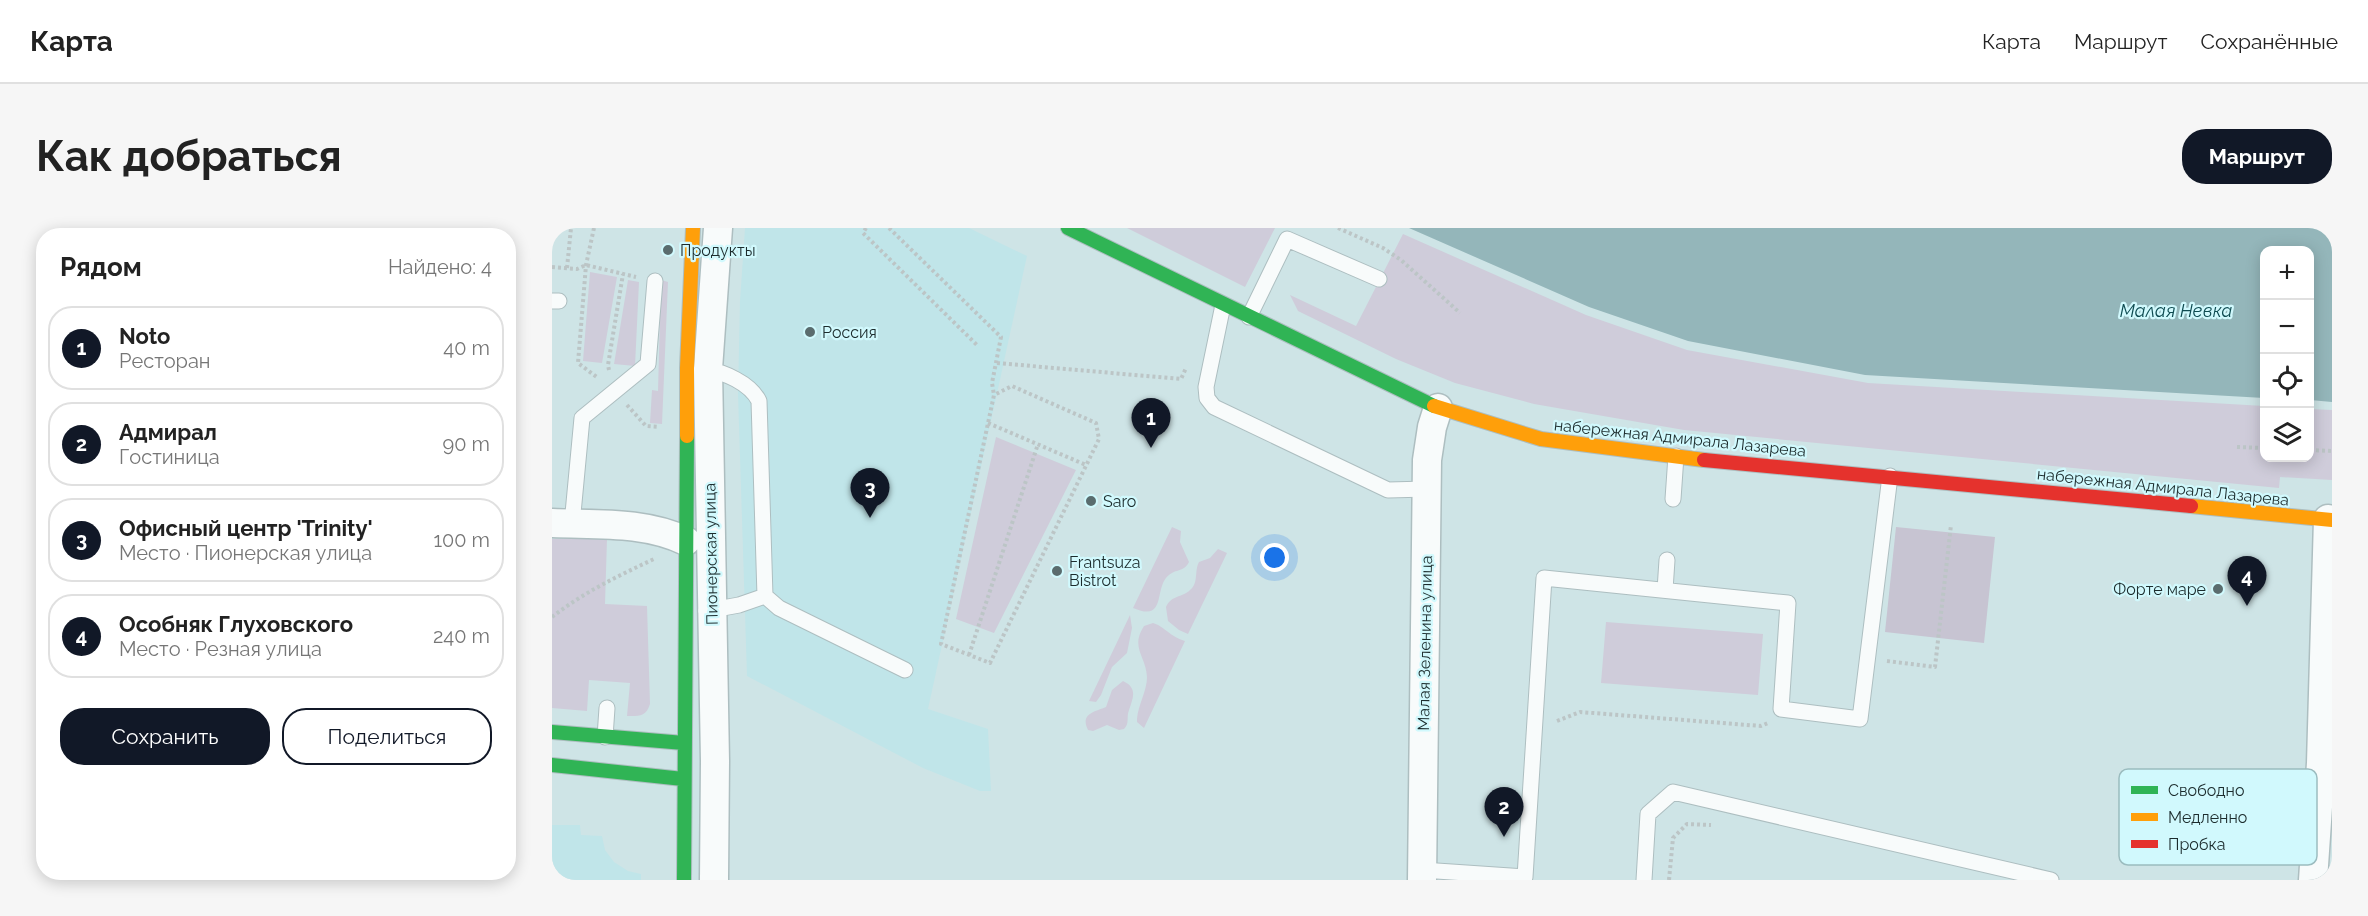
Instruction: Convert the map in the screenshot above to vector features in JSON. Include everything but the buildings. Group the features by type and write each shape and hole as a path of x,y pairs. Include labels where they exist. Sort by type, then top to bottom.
{"main road":[{"name":"Пионерская улица","path":"684,880 684,743 699,611 686,541 698,368 693,228"},
{"name":"набережная Адмирала Лазарева","path":"1068,228 1438,408 1541,439 1676,456 2330,520"},
{"path":"552,732 684,743"},
{"path":"552,765 683,779"}],"street":[{"name":"Пионерская улица","path":"714,880 715,761 699,611 698,368 718,228"},
{"name":"Малая Зеленина улица","path":"1422,875 1428,445 1438,408"},
{"path":"2317,847 2327,763 2330,520"},
{"path":"562,524 644,527 666,532 686,541"},
{"path":"684,743 715,761"},
{"path":"2313,880 2315,865"}],"lane":[{"path":"1249,317 1287,239 1379,279"},
{"path":"562,524 582,418 648,364 655,281"},
{"path":"1223,305 1206,387 1207,398 1214,407 1388,490 1427,489"},
{"path":"698,368 733,379 751,389 759,401 765,596 779,608 905,670"},
{"path":"1673,499 1676,456"},
{"path":"1422,875 1525,877 1544,578 1788,603 1781,709 1860,719 1890,476"},
{"path":"1665,590 1667,560"},
{"path":"699,611 765,596"},
{"path":"605,737 607,708"},
{"path":"683,779 715,761"},
{"path":"1644,880 1648,814 1673,792 2051,880"}],"path":[{"path":"567,268 571,228"},
{"path":"594,228 586,265 578,363 615,392"},
{"path":"866,228 863,233 978,346"},
{"path":"889,228 1001,337 992,383 994,395 941,644 990,663 1099,439 1096,423 1012,386 994,395"},
{"path":"1338,228 1383,248 1401,260 1460,313"},
{"path":"552,267 578,269 586,265 655,281"},
{"path":"997,363 1181,379 1188,364"},
{"path":"988,423 1086,465"},
{"path":"969,655 1038,444"},
{"path":"2237,447 2260,448"},
{"path":"2314,450 2332,451"},
{"path":"1868,659 1935,667 1950,525"},
{"path":"552,617 576,598 655,559"},
{"path":"1534,731 1580,711 1761,726 1792,710"}],"shaded area":[{"path":"745,228 969,228 1027,256 928,709 988,729 991,791 980,791 923,768 747,676 738,394 740,301"},
{"path":"1127,228 1275,228 1245,287"},
{"path":"1403,234 1586,315 1687,350 1868,383 2260,406 2260,462 2314,462 2314,409 2332,410 2332,480 2280,477 2279,488 1684,430 1534,404 1455,383 1396,359 1298,311 1290,295 1356,326"},
{"path":"590,272 617,277 602,363 583,361"},
{"path":"628,280 639,282 635,366 614,364"},
{"path":"661,280 668,282 662,424 650,423 652,390 658,391"},
{"path":"996,437 1076,470 994,633 956,619"},
{"path":"1172,527 1181,531 1180,542 1189,562 1164,580 1156,607 1151,611 1133,608"},
{"path":"1896,527 1995,537 1984,643 1885,632"},
{"path":"552,539 607,539 605,604 647,606 650,704 642,715 627,716 630,683 589,680 587,711 552,708"},
{"path":"1218,549 1227,553 1188,634 1168,621 1166,607 1171,600 1187,593 1193,587 1199,562 1210,558"},
{"path":"1130,615 1132,628 1127,653 1112,667 1096,702 1089,701"},
{"path":"1606,622 1763,634 1758,695 1601,683"},
{"path":"1153,623 1185,641 1144,728 1137,722 1147,677 1138,640 1144,626"},
{"path":"1123,681 1133,690 1126,727 1119,730 1107,725 1093,731 1088,730 1087,717 1106,707 1112,690"},
{"path":"552,825 580,825 581,835 602,836 605,850 614,862 628,871 641,874 641,880 552,880"}],"water":[{"name":"Малая Невка","path":"1409,228 2332,228 2332,402 2314,400 2314,246 2260,246 2260,398 1865,375 1688,341 1589,307"}],"traffic: fast":[{"path":"1068,228 1434,406"},
{"path":"684,880 687,436"},
{"path":"552,732 684,743"},
{"path":"552,765 683,779"}],"traffic: slow":[{"path":"687,436 687,368 693,228"},
{"path":"1434,406 1541,439 1704,460"},
{"path":"2191,506 2332,520"}],"traffic: jam":[{"path":"1704,460 2191,506"}],"place":[{"name":"Продукты","path":"668,250"},
{"name":"Россия","path":"810,332"},
{"name":"Noto","path":"1151,448"},
{"name":"Saro","path":"1091,501"},
{"name":"Офисный центр 'Trinity'","path":"870,518"},
{"name":"Frantsuza Bistrot","path":"1057,571"},
{"name":"Форте маре","path":"2218,589"},
{"name":"Особняк Глуховского","path":"2247,606"},
{"name":"Адмирал","path":"1504,837"}]}
